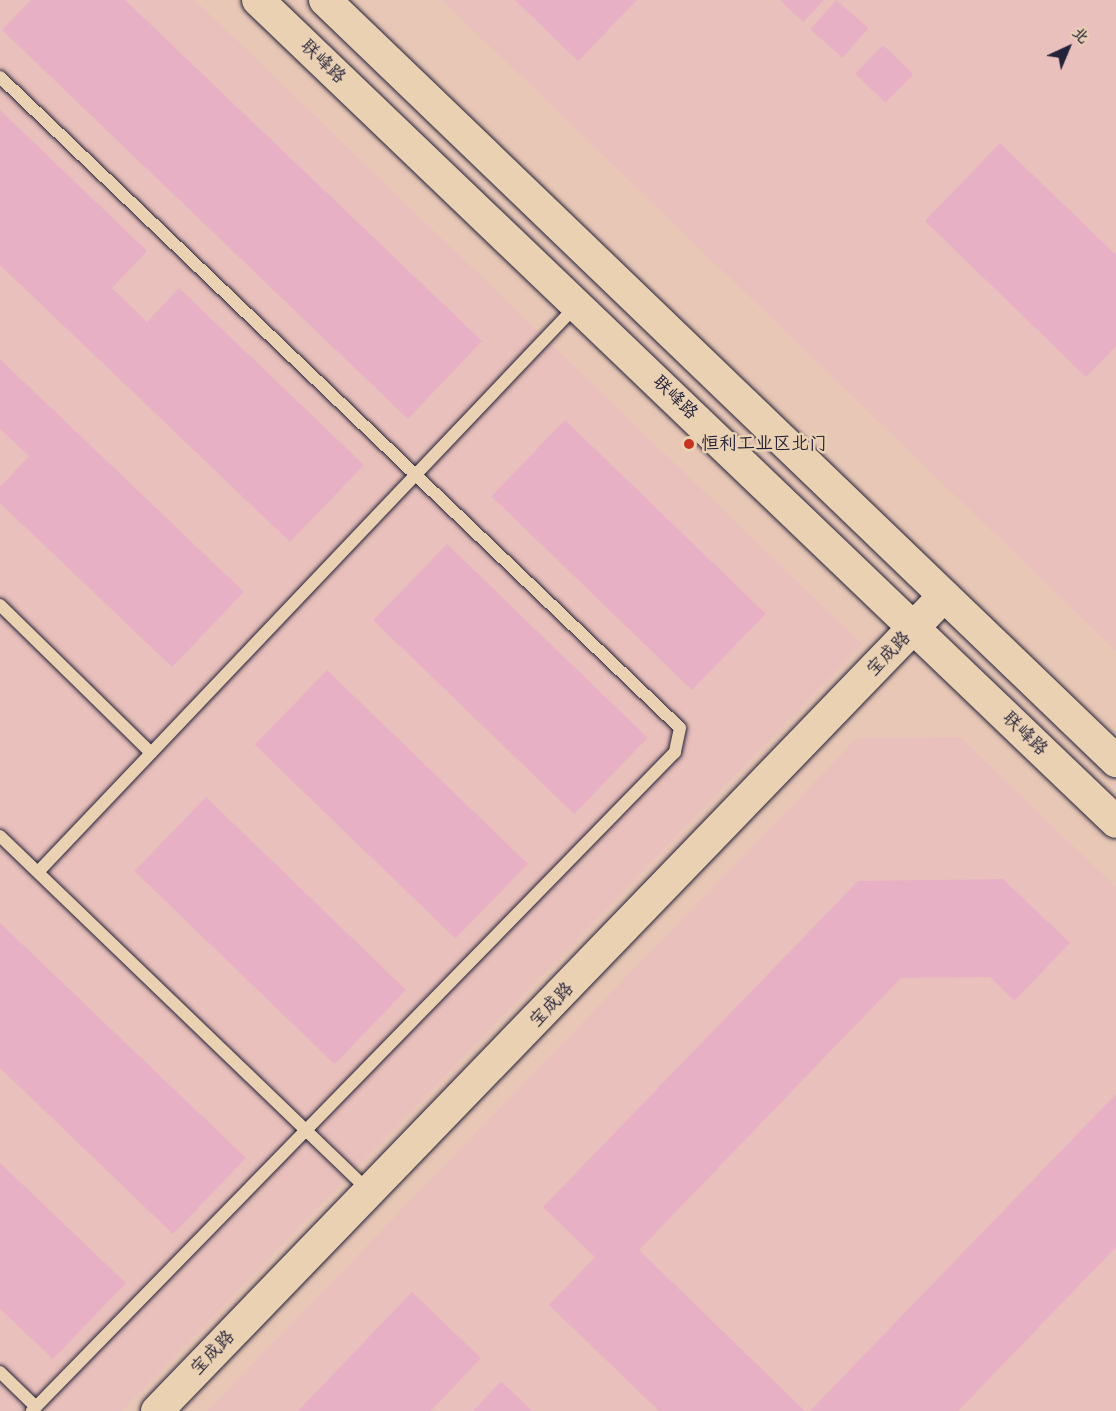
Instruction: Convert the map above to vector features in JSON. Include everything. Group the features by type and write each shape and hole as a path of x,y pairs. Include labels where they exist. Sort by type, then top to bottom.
{"street":[{"name":"联峰路","path":"258,0 1116,822"},
{"path":"325,0 1116,761"},
{"name":"宝成路","path":"157,1411 944,596"}],"lane":[{"path":"0,77 414,476 680,728 675,752 308,1132 34,1409 0,1372"},
{"path":"38,872 577,305"},
{"path":"0,605 151,753"},
{"path":"0,836 370,1192"}],"shaded area":[{"path":"0,0 195,0 862,644 122,1411 0,1411"},
{"path":"442,0 1116,0 1116,651"},
{"path":"960,737 1116,887 1116,1411 207,1411 857,738"}],"building":[{"path":"31,0 125,0 482,341 408,419 2,30"},
{"path":"515,0 637,0 578,61"},
{"path":"780,0 824,0 803,22"},
{"path":"836,0 868,28 843,58 810,29"},
{"path":"883,45 913,74 885,103 855,74"},
{"path":"0,110 147,251 112,288 147,322 179,288 364,465 290,542 0,265"},
{"path":"1000,143 1116,255 1116,346 1086,377 925,221"},
{"path":"0,359 244,592 172,667 0,503 0,487 29,456 0,429"},
{"path":"565,420 766,614 692,690 491,496"},
{"path":"447,544 648,738 574,814 373,620"},
{"path":"327,670 528,864 455,939 255,745"},
{"path":"206,797 406,990 334,1064 134,871"},
{"path":"1003,879 1070,943 1014,1001 990,977 901,978 639,1250 805,1411 659,1411 549,1305 595,1257 543,1207 858,881"},
{"path":"0,923 246,1158 173,1234 0,1068"},
{"path":"1116,1094 1116,1247 958,1411 810,1411"},
{"path":"0,1163 126,1283 53,1359 0,1309"},
{"path":"412,1292 481,1358 431,1411 298,1411"},
{"path":"501,1381 532,1411 473,1411"}],"place":[{"name":"恒利工业区北门","path":"689,444"}]}
